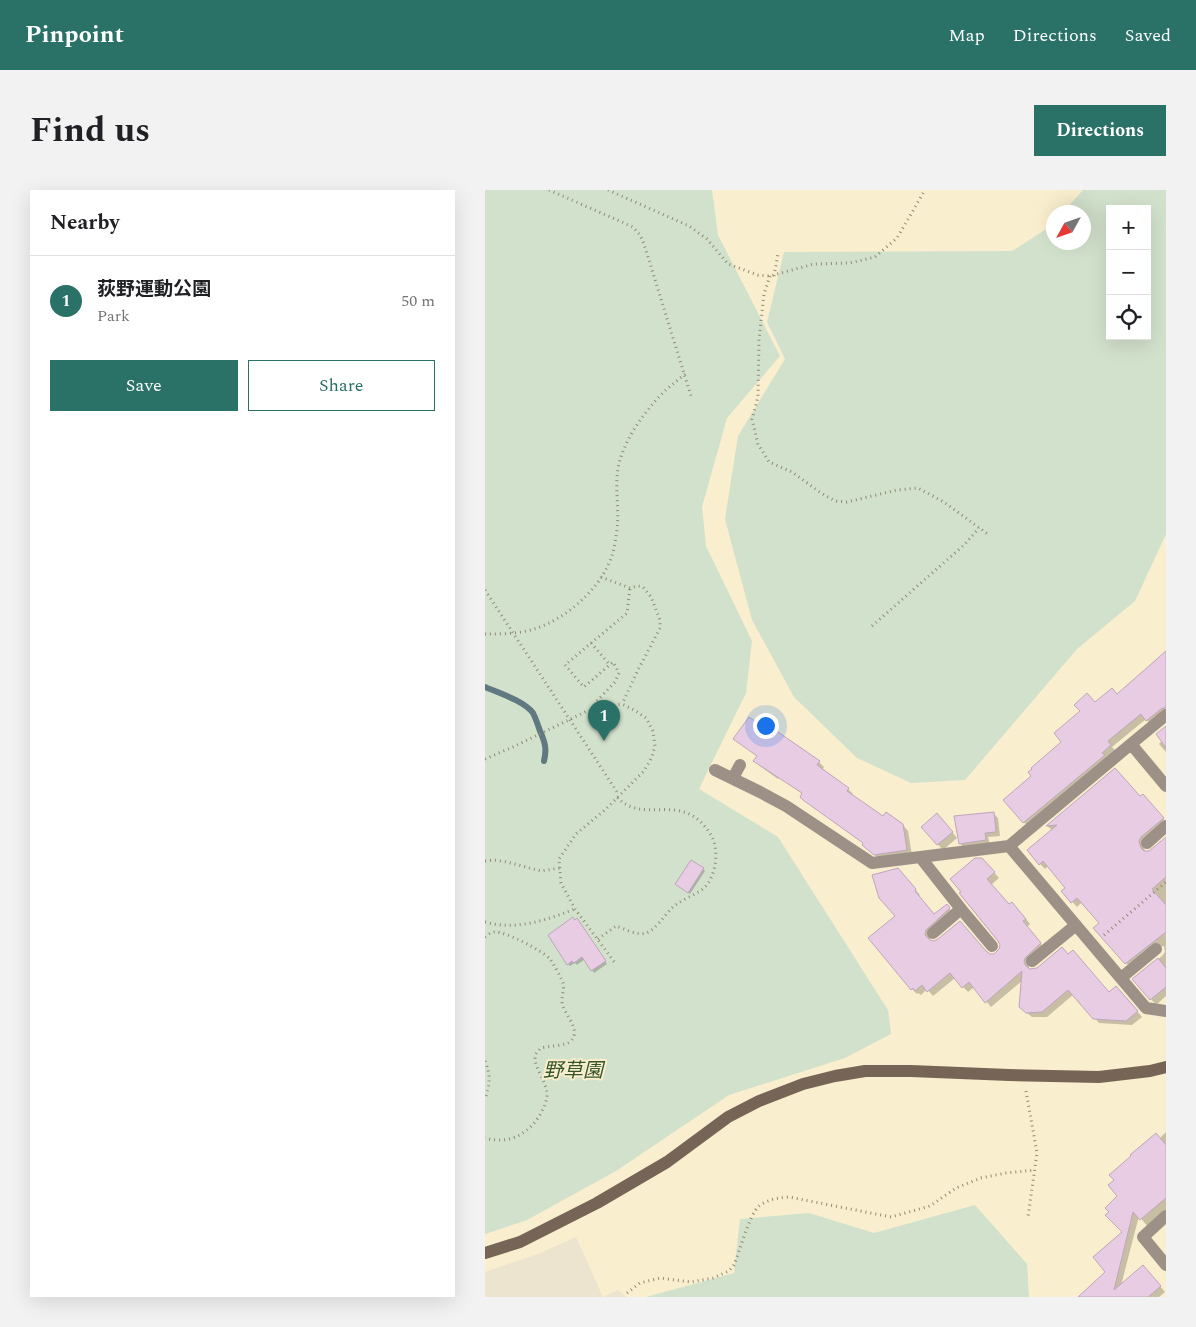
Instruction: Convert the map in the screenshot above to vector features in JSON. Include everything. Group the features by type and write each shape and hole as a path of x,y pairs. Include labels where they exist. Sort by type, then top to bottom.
{"street":[{"path":"715,770 787,806 873,863 921,858 1009,846 1166,715"},
{"path":"1131,744 1166,786"},
{"path":"733,778 741,765"},
{"path":"1147,843 1166,826"},
{"path":"1009,846 1146,1008 1166,1011"},
{"path":"921,858 961,910 992,946"},
{"path":"933,933 961,910"},
{"path":"1032,961 1076,925"},
{"path":"1121,978 1155,949"},
{"path":"485,1253 520,1242 597,1204 667,1162 728,1117 759,1101 803,1084 865,1071 911,1070 1099,1078 1166,1067"},
{"path":"1166,1216 1143,1236 1166,1265"}],"path":[{"path":"549,190 633,227 640,235 691,396"},
{"path":"608,190 689,226 707,239 728,264 758,275 774,276 815,264 850,263 875,257 897,238 925,190"},
{"path":"778,254 774,276 764,294 759,339 758,397 751,419 758,444 769,462 792,472 835,501 847,502 897,490 918,488 944,502 989,535"},
{"path":"485,634 513,633 534,629 549,623 567,613 581,601 601,577 613,553 617,527 617,469 621,455 627,441 648,410 660,396 685,374"},
{"path":"872,626 964,545 979,528"},
{"path":"601,577 630,588 637,586 643,588 651,597 660,620 660,628 622,704"},
{"path":"593,710 595,703 615,682 619,674 613,662 584,687 565,665 627,613 630,588"},
{"path":"485,590 623,803 629,807 646,810 674,809 682,811 698,818 712,836 716,849 715,863 708,884 702,890 675,905 664,915 654,929 647,933 640,934 617,926 598,939"},
{"path":"591,643 610,664"},
{"path":"485,759 513,748 593,710 607,706 622,704 646,718 653,731 655,746 652,758 644,771 606,809 576,834 559,859 561,882 575,909 615,963"},
{"path":"485,861 507,862 541,871 560,868"},
{"path":"1093,945 1166,882"},
{"path":"485,922 499,926 518,926 538,922 575,909"},
{"path":"490,924 492,933"},
{"path":"485,937 497,932 536,948 550,959 562,981 563,1007 573,1024 574,1032 571,1041 566,1044 541,1048 536,1054 536,1066 546,1087 547,1097 536,1121 526,1132 515,1138 502,1140 485,1138"},
{"path":"485,1061 490,1076 485,1099"},
{"path":"1023,1076 1037,1153 1028,1217"},
{"path":"627,1293 640,1283 660,1278 691,1282 713,1278 729,1271 734,1265 752,1214 758,1206 772,1199 789,1197 891,1217 931,1206 956,1188 981,1178 1035,1170"}],"shaded area":[{"path":"576,1237 603,1297 485,1297 485,1272 538,1254"},
{"path":"618,1290 627,1297 603,1297"}],"green space":[{"name":"野草園","path":"485,190 712,190 718,235 780,356 727,418 702,507 706,546 752,641 746,693 699,789 778,837 888,1010 891,1034 845,1058 729,1095 616,1171 527,1220 485,1234"},
{"path":"1083,190 1166,190 1166,534 1135,601 1077,649 965,780 911,783 857,758 794,697 752,620 725,519 738,436 785,359 767,322 784,252 1012,251 1046,229 1046,250 1091,250 1091,205 1069,205"},
{"path":"975,1205 1027,1264 1029,1297 646,1297 734,1273 740,1219 809,1213 874,1233"}],"building":[{"path":"1166,651 1166,707 1146,721 1141,714 1108,741 1111,745 1102,753 1105,755 1023,823 1003,800 1031,776 1028,772 1031,768 1061,742 1054,733 1080,711 1074,705 1087,693 1095,702 1112,688 1117,694"},
{"path":"749,717 773,733 775,730 820,761 817,765 849,788 847,791 883,816 886,812 903,824 907,850 874,855 862,845 863,843 803,800 800,797 802,793 753,761 757,756 733,739"},
{"path":"1166,726 1166,748 1156,734"},
{"path":"1115,768 1140,796 1143,794 1164,818 1141,837 1139,841 1141,848 1144,851 1149,851 1166,837 1166,877 1152,889 1166,905 1166,932 1125,964 1093,928 1099,923 1077,898 1071,903 1061,891 1065,888 1043,861 1039,865 1027,850 1057,825 1046,826"},
{"path":"994,812 996,832 985,833 986,840 959,844 954,816"},
{"path":"937,813 953,832 937,845 921,827"},
{"path":"975,858 982,858 995,872 987,879 1009,904 1012,902 1026,919 1023,921 1041,943 1025,958 1026,966 1030,969 1037,968 1062,947 1068,954 1073,950 1109,992 1116,986 1138,1011 1126,1021 1093,1019 1068,990 1042,1012 1026,1013 1019,1007 1022,971 985,1003 969,982 962,988 950,973 927,992 922,985 915,991 913,988 911,990 868,938 895,916 879,898 872,875 898,868 934,914 947,904 950,908 926,930 925,935 930,940 938,939 960,921 986,951 994,954 999,949 998,941 950,879"},
{"path":"691,860 704,868 688,893 675,884"},
{"path":"573,917 575,920 577,918 606,961 591,971 582,957 574,963 572,961 567,965 548,935"},
{"path":"1158,958 1166,968 1166,987 1150,1000 1132,979"},
{"path":"1156,1133 1166,1145 1166,1198 1140,1220 1133,1212 1114,1290 1143,1265 1161,1286 1148,1297 1078,1297 1105,1272 1093,1257 1122,1232 1105,1215 1109,1212 1105,1208 1117,1196 1108,1185 1114,1180 1109,1175"}],"waterway":[{"path":"485,687 518,701 533,713 544,742 544,761"}],"place":[{"name":"荻野運動公園","path":"604,741"}]}
